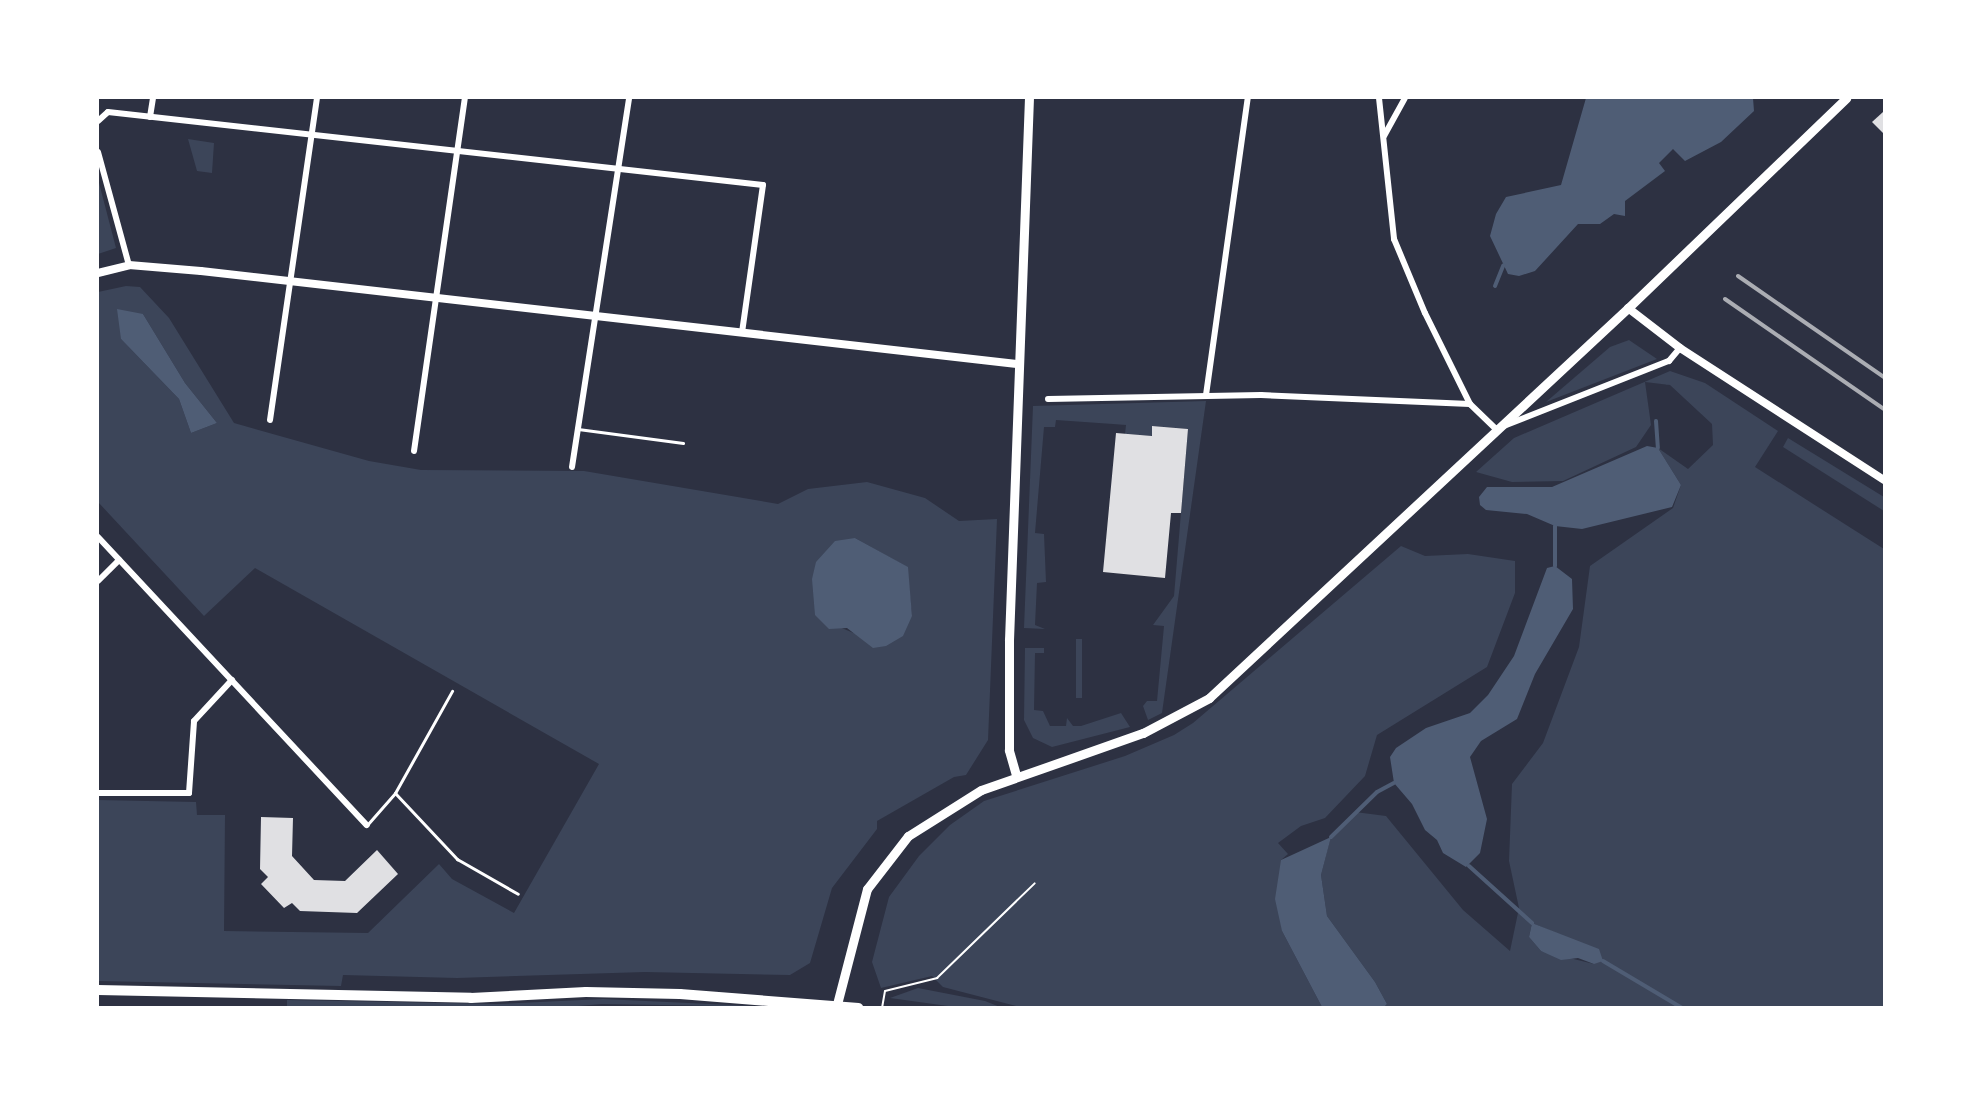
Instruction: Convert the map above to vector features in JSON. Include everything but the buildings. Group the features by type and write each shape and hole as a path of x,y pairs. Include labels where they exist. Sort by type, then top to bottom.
{"main road":[{"path":"1016,776 1009,750 1009,640 1017,364 1029,98"},
{"path":"836,1006 867,889 882,866 908,836 956,803 1016,776 1143,733 1209,698 1628,308 1846,98"},
{"path":"98,990 471,998 645,993 858,1008"}],"street":[{"path":"150,117 153,98"},
{"path":"270,420 317,98"},
{"path":"414,451 465,98"},
{"path":"572,467 593,316 629,98"},
{"path":"1206,395 1248,98"},
{"path":"1379,98 1390,217 1398,254 1470,404 1496,429 1669,361 1680,348"},
{"path":"1384,136 1405,98"},
{"path":"98,121 108,112 763,185 742,333"},
{"path":"98,152 129,265"},
{"path":"98,273 129,265 1017,364"},
{"path":"1628,308 1680,348 1884,480"},
{"path":"1048,399 1206,395 1335,396 1470,404"},
{"path":"98,537 367,825"},
{"path":"98,581 119,560"},
{"path":"98,793 189,793 194,721 232,680"}],"lane":[{"path":"577,429 683,443"},
{"path":"367,825 395,793 452,691"},
{"path":"395,793 457,859 518,894"}],"path":[{"path":"882,1008 885,991 937,978 1035,883"}],"shaded area":[{"path":"1586,98 1753,98 1754,111 1721,142 1685,161 1673,149 1659,163 1665,171 1625,201 1625,216 1614,214 1600,224 1578,224 1535,271 1519,276 1508,274 1490,236 1496,214 1506,197 1561,185"},
{"path":"188,139 214,143 212,173 197,171"},
{"path":"98,179 116,248 98,254"},
{"path":"126,286 140,287 169,318 234,423 369,461 421,470 584,471 778,504 808,489 867,482 925,498 959,521 997,519 988,740 966,775 954,777 877,821 877,829 832,888 810,963 790,975 645,972 457,978 343,975 341,986 98,981 98,800 196,802 197,815 225,815 224,931 368,933 439,864 452,879 514,913 599,764 255,568 204,616 98,502 98,292","holes":["143,314 185,383 217,423 191,433 179,399 121,339","855,538 907,567 912,616 856,634 837,626"]},
{"path":"117,309 143,314 185,383 217,423 191,433 179,399 121,339"},
{"path":"1629,340 1657,359 1546,402 1610,347"},
{"path":"1670,371 1705,383 1778,431 1755,467 1884,549 1884,1007 1384,1007 1387,1004 1375,982 1327,916 1321,875 1331,836 1355,812 1386,816 1463,910 1510,951 1519,908 1509,861 1512,784 1543,743 1579,647 1590,566 1673,508 1681,485 1658,448 1688,469 1713,445 1712,424 1670,385 1645,382 1651,425 1636,447 1563,481 1512,482 1476,472 1514,438","holes":["1532,923 1580,943 1594,964 1541,951 1529,937"]},
{"path":"1206,401 1162,713 1148,720 1143,706 1147,701 1157,701 1164,626 1153,625 1174,596 1188,429 1153,426 1152,436 1125,434 1126,425 1056,420 1055,427 1044,427 1035,533 1044,534 1046,582 1037,583 1035,625 1045,629 1024,628 1033,406"},
{"path":"1788,438 1884,497 1884,511 1783,447"},
{"path":"1647,446 1658,448 1681,485 1672,507 1582,529 1555,526 1527,514 1486,510 1480,505 1479,497 1487,487 1552,487"},
{"path":"855,538 908,567 912,616 903,636 886,646 873,648 847,628 829,629 815,615 812,579 816,562 835,541"},
{"path":"1401,546 1425,556 1468,554 1515,561 1515,593 1487,667 1377,735 1365,776 1325,818 1301,826 1278,843 1288,854 1281,860 1282,931 1322,1007 1020,1007 943,987 932,976 881,988 872,962 889,897 919,856 950,825 984,801 1125,756 1174,735 1193,723"},
{"path":"1555,566 1572,579 1573,609 1535,674 1517,719 1481,741 1470,757 1487,819 1480,853 1466,867 1443,853 1437,840 1425,830 1412,804 1394,783 1390,757 1396,748 1426,728 1470,713 1488,695 1514,656 1547,568"},
{"path":"1076,639 1082,639 1082,698 1076,698"},
{"path":"1025,648 1044,648 1044,653 1035,653 1034,710 1043,711 1050,726 1066,726 1067,718 1073,726 1081,726 1121,713 1130,727 1052,747 1033,738 1024,720"},
{"path":"1331,837 1321,875 1327,916 1375,982 1387,1004 1384,1007 1322,1007 1282,931 1275,899 1281,860"},
{"path":"1532,923 1599,949 1603,961 1594,964 1578,958 1561,960 1541,951 1529,937"},
{"path":"918,988 985,1001 1000,1007 955,1007 890,998"},
{"path":"603,999 775,1007 602,1004 554,1008 287,1007 287,1000 497,1004"}],"waterway":[{"path":"1495,286 1503,266"},
{"path":"1656,421 1658,448"},
{"path":"1555,526 1555,566"},
{"path":"1331,837 1377,792 1394,783"},
{"path":"1469,866 1532,923"},
{"path":"1603,961 1682,1008"}],"railway":[{"path":"1738,276 1884,377"},
{"path":"1725,299 1884,409"}]}
